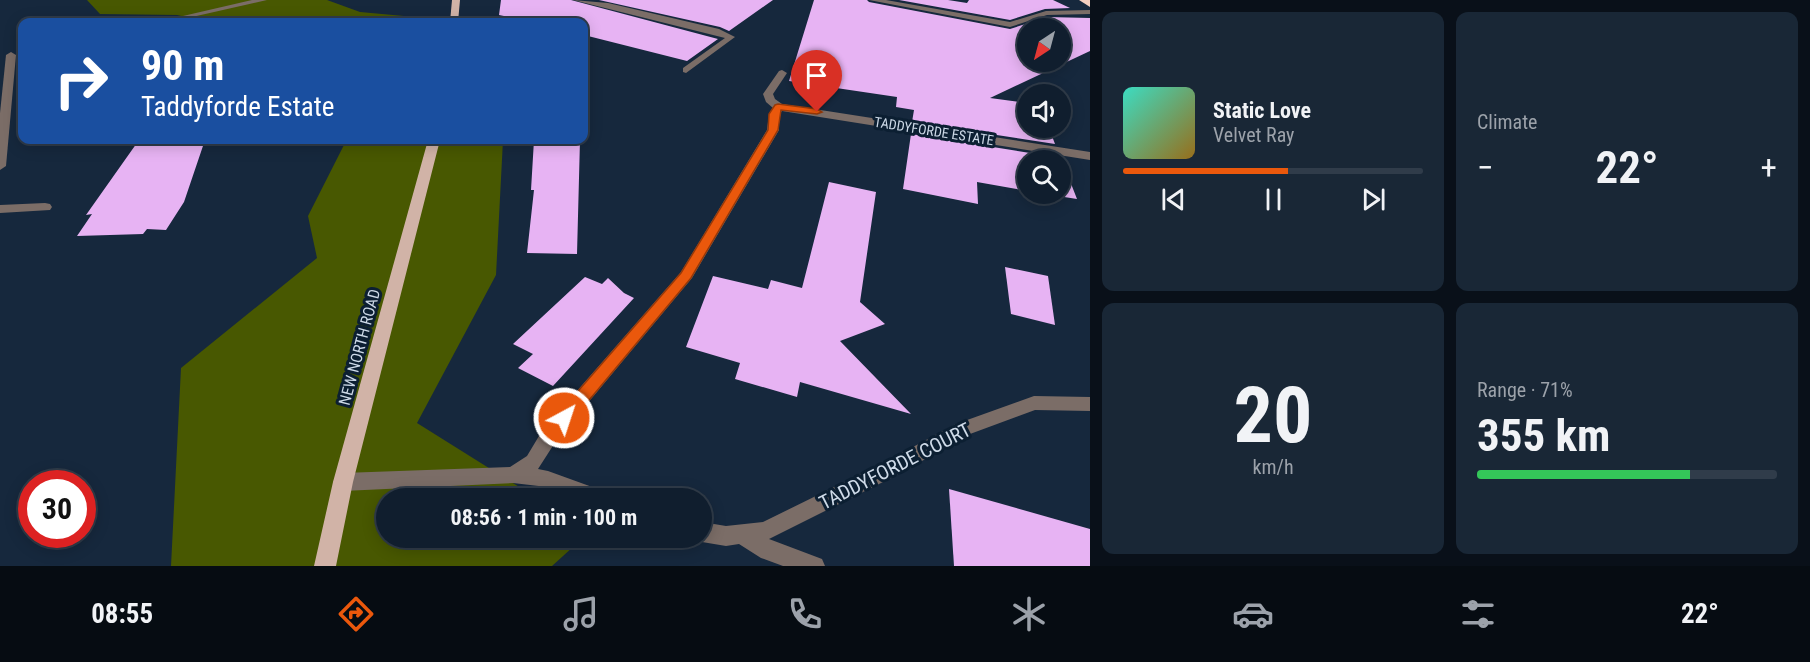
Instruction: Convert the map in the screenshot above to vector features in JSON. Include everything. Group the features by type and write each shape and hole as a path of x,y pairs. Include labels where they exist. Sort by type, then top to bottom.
{"highway":[{"path":"1084,0 1090,4"}],"main road":[{"path":"454,18 456,0"},
{"name":"NEW NORTH ROAD","path":"325,566 343,482 433,144"}],"street":[{"path":"180,18 263,0"},
{"path":"577,0 684,23 731,37 686,70"},
{"path":"873,0 1010,26 1046,13 1090,12"},
{"path":"0,166 7,54"},
{"path":"513,475 534,462 549,436 687,275 773,130 774,114 778,107 770,100 768,94 782,73"},
{"name":"TADDYFORDE ESTATE","path":"778,107 1090,156"},
{"path":"0,209 45,207"},
{"name":"TADDYFORDE COURT","path":"712,534 726,536 765,531 890,469 963,429 1034,403 1090,404"},
{"path":"343,482 513,475 548,479 573,488"},
{"path":"741,534 769,551 814,566"}],"green space":[{"path":"87,0 327,0 360,12 426,18 190,18 177,15 100,14"},
{"path":"344,144 503,144 496,275 417,423 521,488 376,488 376,548 572,548 552,566 171,566 181,368 317,258 308,216"}],"building":[{"path":"501,0 571,0 718,39 687,61 588,36 588,18 513,18 499,15"},
{"path":"599,0 773,0 729,31 720,27"},
{"path":"814,0 867,0 1010,29 1017,27 1017,72 1045,72 990,98 1017,102 1017,138 1053,138 1055,144 912,122 914,110 896,107 897,97 789,81"},
{"path":"899,0 948,0 967,3 969,0 1053,0 1070,8 1045,9 1010,20"},
{"path":"1047,17 1090,18 1090,51 1071,60 1071,18 1044,18"},
{"path":"911,134 1017,151 1017,189 977,182 978,204 903,189"},
{"path":"136,144 204,144 184,202 166,230 147,229 143,234 77,236 92,214 86,215"},
{"path":"534,144 580,144 577,254 527,253 534,190 531,190"},
{"path":"829,182 876,192 860,302 885,324 840,341 911,414 800,382 797,397 735,379 740,363 686,347 713,276 768,289 771,280 802,288"},
{"path":"1071,184 1077,199 1071,198"},
{"path":"1005,267 1048,276 1055,325 1011,314"},
{"path":"585,277 602,284 608,278 624,293 634,298 553,386 518,368 533,354 513,344"},
{"path":"949,489 1090,529 1090,566 954,566"}],"route":[{"path":"564,418 687,275 773,130 774,114 778,107 817,112"}]}
